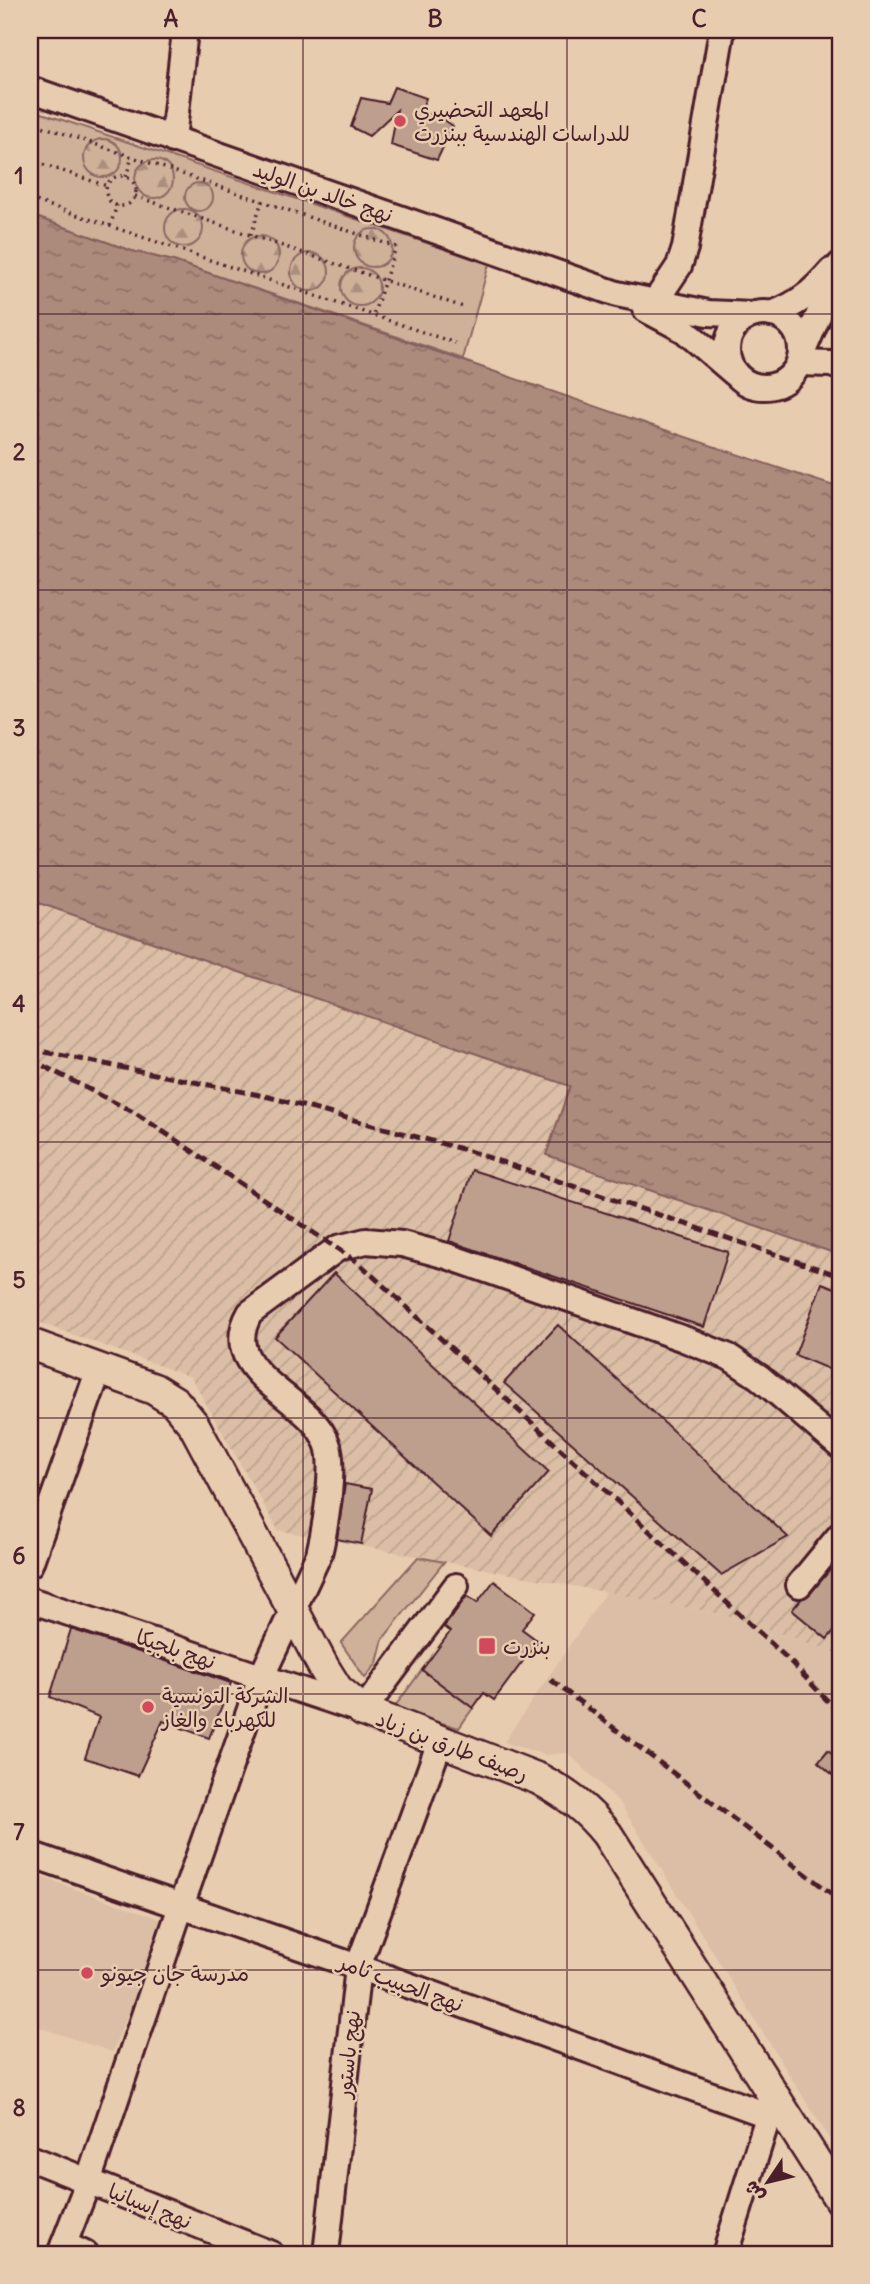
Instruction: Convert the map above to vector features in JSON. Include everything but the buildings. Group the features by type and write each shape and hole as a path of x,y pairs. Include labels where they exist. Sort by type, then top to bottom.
{"main road":[{"name":"رصيف طارق بن زياد","path":"30,1344 154,1389 175,1402 194,1425 291,1611 337,1689 363,1711 539,1779 561,1790 594,1818 607,1834 772,2106 840,2200"}],"street":[{"path":"173,140 185,30"},
{"path":"651,306 679,266 685,248 722,30"},
{"name":"نهج خالد بن الوليد","path":"30,89 651,306 708,313 762,314"},
{"path":"840,263 800,360 785,381 764,388 742,381 728,363 726,351 733,329 741,320 793,306 840,263"},
{"name":"نهج خالد بن الوليد","path":"651,306 734,373"},
{"path":"762,314 791,324 801,344 800,360"},
{"path":"800,360 840,367"},
{"path":"70,2251 88,2182 261,1678 320,1555 331,1461 329,1446 314,1421 248,1361 242,1336 250,1313 338,1248 366,1241 402,1244 684,1339 729,1357 759,1377 840,1446"},
{"path":"30,1564 99,1369"},
{"path":"799,1585 840,1535"},
{"path":"363,1711 456,1586"},
{"name":"نهج بلجيكا","path":"30,1600 363,1711"},
{"name":"نهج باستور","path":"326,2254 358,1967 440,1742"},
{"name":"نهج الحبيب ثامر","path":"30,1854 772,2106"},
{"path":"725,2254 772,2106"},
{"name":"نهج إسبانيا","path":"30,2158 271,2254"}],"path":[{"path":"30,122 396,247 373,316"},
{"path":"126,177 132,157"},
{"path":"30,160 107,186"},
{"path":"117,177 126,177 135,187 135,196 129,204 117,205 107,196 107,186 117,177"},
{"path":"135,196 467,308"},
{"path":"30,199 455,343"},
{"path":"251,235 262,201"},
{"path":"110,226 117,205"}],"shaded area":[{"path":"30,900 570,1086 547,1155 840,1255 840,1656 726,1615 278,1530 191,1377 30,1319"},
{"path":"606,1592 726,1615 840,1656 840,2156 620,1803 568,1753 545,1755 504,1742"},
{"name":"مدرسة جان جيونو","path":"30,1873 166,1921 112,2052 30,2024"}],"green space":[{"path":"30,109 489,264 463,359 30,215"},
{"path":"103,139 116,145 122,158 116,171 103,177 90,171 84,158 90,145"},
{"path":"154,160 167,166 173,179 167,192 154,198 141,192 135,179 141,166"},
{"path":"199,183 209,187 213,197 209,207 199,211 189,207 185,197 189,187"},
{"path":"184,209 197,215 203,228 197,241 184,247 171,241 165,228 171,215"},
{"path":"373,229 386,235 392,248 386,261 373,267 360,261 354,248 360,235"},
{"path":"260,236 273,242 279,255 273,268 260,274 247,268 241,255 247,242"},
{"path":"310,253 323,259 329,272 323,285 310,291 297,285 291,272 297,259"},
{"path":"360,268 373,274 379,287 373,300 360,306 347,300 341,287 347,274"},
{"path":"418,1557 444,1562 383,1639 377,1663 365,1678 341,1643"},
{"path":"422,1670 473,1708 459,1728 393,1709"}],"water":[{"path":"30,215 840,488 840,1255 546,1155 570,1086 30,900"}],"railway":[{"path":"30,1049 269,1097 469,1151 840,1276"},
{"path":"30,1059 137,1114 360,1264 788,1659 840,1714"},
{"path":"551,1680 840,1900"}],"place":[{"name":"المعهد التحضيري للدراسات الهندسية ببنزرت","path":"400,121"},
{"name":"بنزرت","path":"487,1646"},
{"name":"الشركة التونسية للكهرباء والغاز","path":"148,1707"},
{"name":"مدرسة جان جيونو","path":"87,1973"}]}
